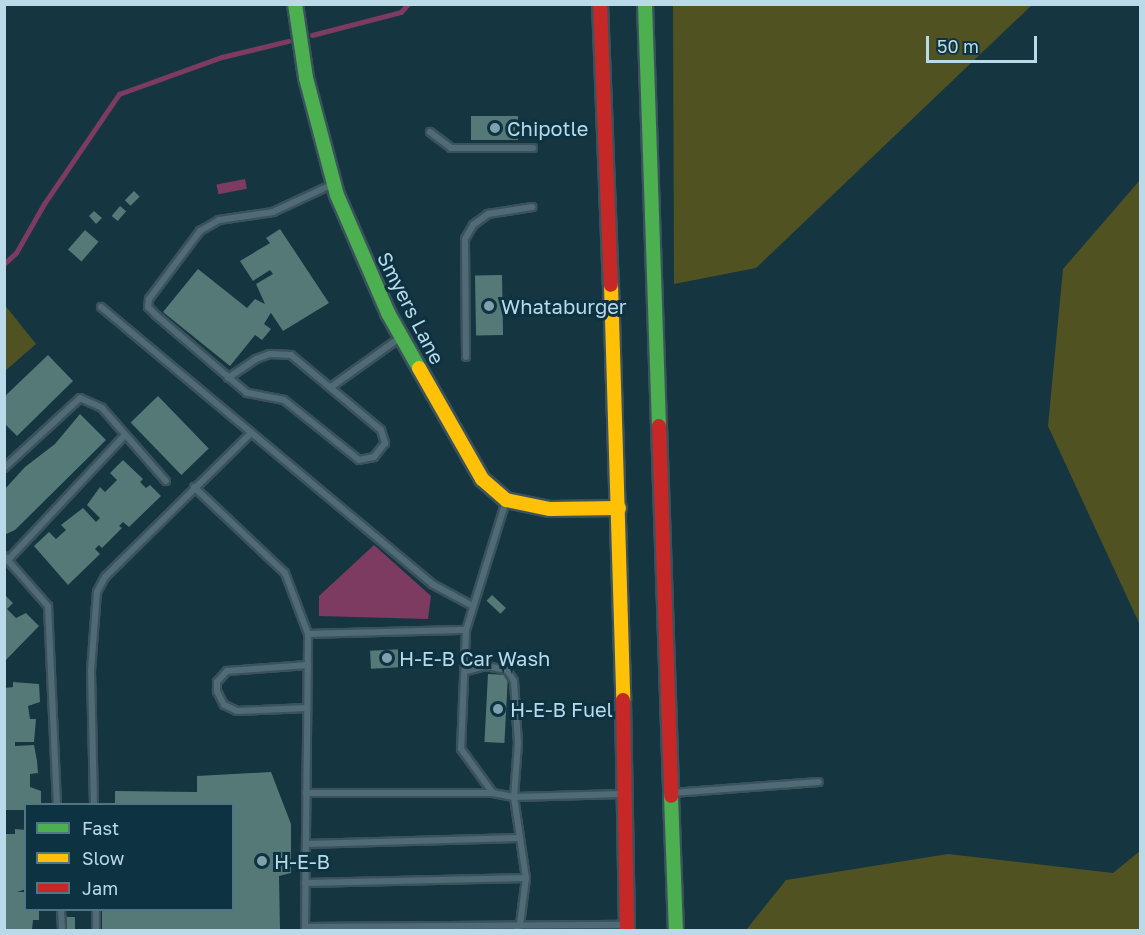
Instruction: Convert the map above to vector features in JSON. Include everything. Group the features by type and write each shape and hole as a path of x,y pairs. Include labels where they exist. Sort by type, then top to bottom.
{"main road":[{"name":"Smyers Lane","path":"295,4 306,78 333,184 356,244 402,337 471,462 482,479 506,500 550,509 619,508"},
{"path":"600,4 619,508 622,794 627,928"},
{"path":"645,4 676,930"}],"lane":[{"path":"430,132 451,148 533,148"},
{"path":"228,378 256,359 270,354 291,355 381,430 385,443 374,457 359,460 284,400 247,393 228,378 148,307 149,299 200,231 219,220 273,212 333,184"},
{"path":"466,357 465,239 472,225 488,214 532,207"},
{"path":"101,308 432,584 471,605"},
{"path":"331,387 402,337"},
{"path":"4,468 80,398 102,408 124,436 166,481"},
{"path":"94,803 91,671 97,592 105,577 251,433"},
{"path":"57,803 48,606 6,558 124,436"},
{"path":"194,488 285,573 308,634 305,929 627,928"},
{"path":"494,793 461,749 466,630 471,605 506,500"},
{"path":"308,634 466,630"},
{"path":"307,708 237,711 224,705 217,691 217,682 227,671 308,665"},
{"path":"466,671 486,666 507,670 514,681 518,743 514,797 518,838 526,878 518,928"},
{"path":"671,793 819,782"},
{"path":"306,793 494,793 514,797 622,794"},
{"path":"306,844 518,838"},
{"path":"305,883 526,878"},
{"path":"62,911 62,930"},
{"path":"96,911 96,930"}],"green space":[{"path":"673,4 1032,5 756,268 674,284"},
{"path":"1140,180 1140,625 1048,426 1063,269"},
{"path":"4,304 36,344 5,371 4,371"},
{"path":"1140,851 1140,930 746,930 786,880 948,854 1113,873"}],"shaded area":[{"path":"245,179 247,189 218,194 217,185"},
{"path":"374,545 431,596 428,619 319,616 319,596"}],"building":[{"name":"Chipotle","path":"471,116 518,116 518,140 471,140"},
{"path":"134,191 140,197 130,206 125,200"},
{"path":"120,206 126,211 118,221 112,216"},
{"path":"94,211 102,218 96,224 89,216"},
{"path":"280,229 329,303 283,331 271,313 264,324 271,329 262,340 255,335 230,366 163,312 198,269 247,308 255,299 265,304 256,284 273,274 270,270 253,281 240,261 270,243 266,238"},
{"path":"85,230 99,242 82,261 68,250"},
{"name":"Whataburger","path":"475,275 502,275 503,335 476,335"},
{"path":"48,355 73,381 17,436 4,423 4,397"},
{"path":"158,396 209,449 181,475 131,422"},
{"path":"80,414 106,440 15,530 4,535 4,490 25,467 55,444"},
{"path":"123,460 143,479 140,482 146,488 150,485 161,496 129,527 123,522 119,526 122,528 102,548 99,545 95,549 100,554 68,585 34,546 49,532 56,539 66,530 61,525 83,508 96,522 100,518 87,505 100,487 105,492 117,480 110,473"},
{"path":"4,594 13,603 7,609 16,618 26,613 39,626 4,662"},
{"path":"492,595 506,608 500,614 487,601"},
{"name":"H-E-B Car Wash","path":"404,649 405,667 371,669 370,651"},
{"name":"H-E-B Fuel","path":"488,674 508,675 504,743 484,742"},
{"path":"13,682 39,684 40,702 28,706 30,719 36,719 34,742 15,742 15,746 34,745 38,773 30,774 30,787 41,791 41,803 24,803 24,810 4,810 4,688 13,687"},
{"name":"H-E-B","path":"271,772 291,824 291,873 279,876 280,930 102,930 102,911 234,911 234,803 115,803 115,791 197,792 197,776"},
{"path":"15,829 24,830 24,890 17,892 24,892 24,911 39,911 39,920 33,920 32,930 4,930 4,834 15,834"},
{"path":"64,917 75,917 75,930 64,930"}],"waterway":[{"path":"312,35 401,12 408,4"},
{"path":"4,264 16,253 44,204 119,94 222,57 288,41"}],"traffic: fast":[{"path":"295,4 306,78 337,195 388,313 419,368"},
{"path":"645,4 659,426"},
{"path":"671,796 676,930"}],"traffic: slow":[{"path":"611,285 623,700"},
{"path":"419,368 482,479 506,500 550,509 619,508"}],"traffic: jam":[{"path":"600,4 611,285"},
{"path":"659,426 671,796"},
{"path":"623,700 627,930"}],"place":[{"name":"Chipotle","path":"495,128"},
{"name":"Whataburger","path":"489,306"},
{"name":"H-E-B Car Wash","path":"387,658"},
{"name":"H-E-B Fuel","path":"498,709"},
{"name":"H-E-B","path":"262,861"}]}
